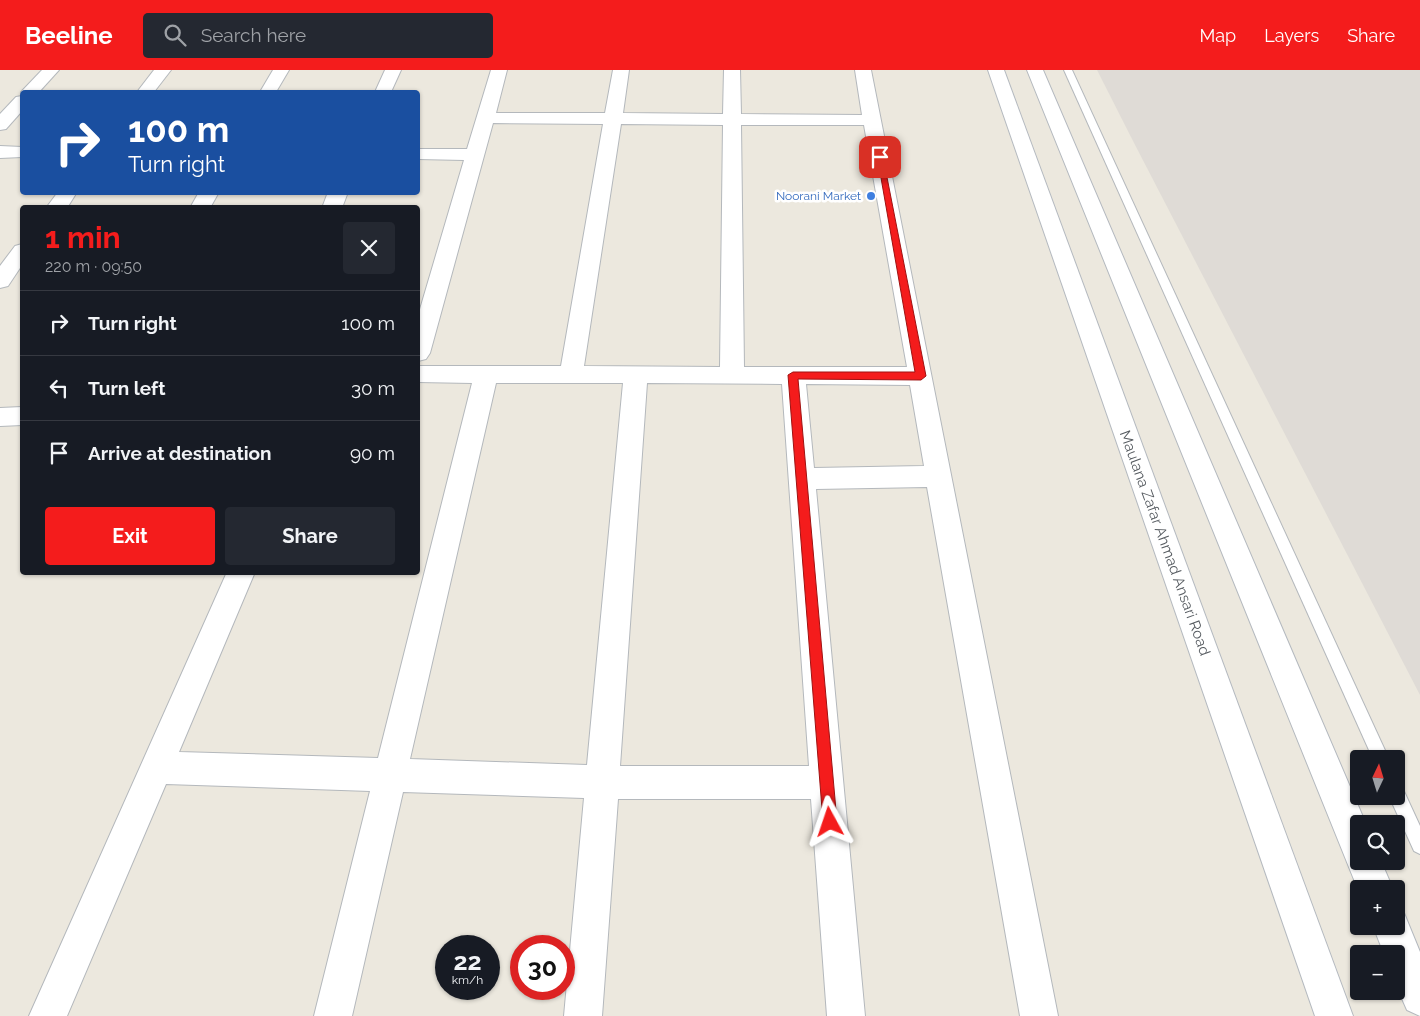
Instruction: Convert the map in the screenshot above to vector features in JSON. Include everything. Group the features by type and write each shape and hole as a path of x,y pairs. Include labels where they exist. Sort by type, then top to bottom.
{"street":[{"path":"32,90 51,70"},
{"path":"147,90 163,70"},
{"path":"269,90 281,70"},
{"path":"384,90 393,70"},
{"path":"420,346 498,70"},
{"path":"571,375 621,70"},
{"path":"732,70 732,375"},
{"path":"863,70 1039,1016"},
{"name":"Maulana Zafar Ahmad Ansari Road","path":"996,70 1334,1016"},
{"path":"1035,70 1350,827"},
{"path":"0,126 20,103"},
{"path":"485,118 872,120"},
{"path":"0,152 20,152"},
{"path":"420,154 474,155"},
{"path":"0,280 20,254"},
{"path":"420,374 921,376"},
{"path":"333,1016 486,374"},
{"path":"583,1016 636,375"},
{"path":"793,375 846,1016"},
{"path":"0,416 20,416"},
{"path":"802,479 940,476"},
{"path":"48,1016 239,575"},
{"path":"155,767 602,782 827,783"},
{"path":"1395,935 1420,997"}],"lane":[{"path":"1068,70 1377,750"},
{"path":"1402,805 1420,845"}],"shaded area":[{"path":"1097,70 1420,70 1420,695 1133,141"}],"place":[{"name":"Noorani Market","path":"871,196"}],"route":[{"path":"830,822 793,375 921,376 880,157"}]}
